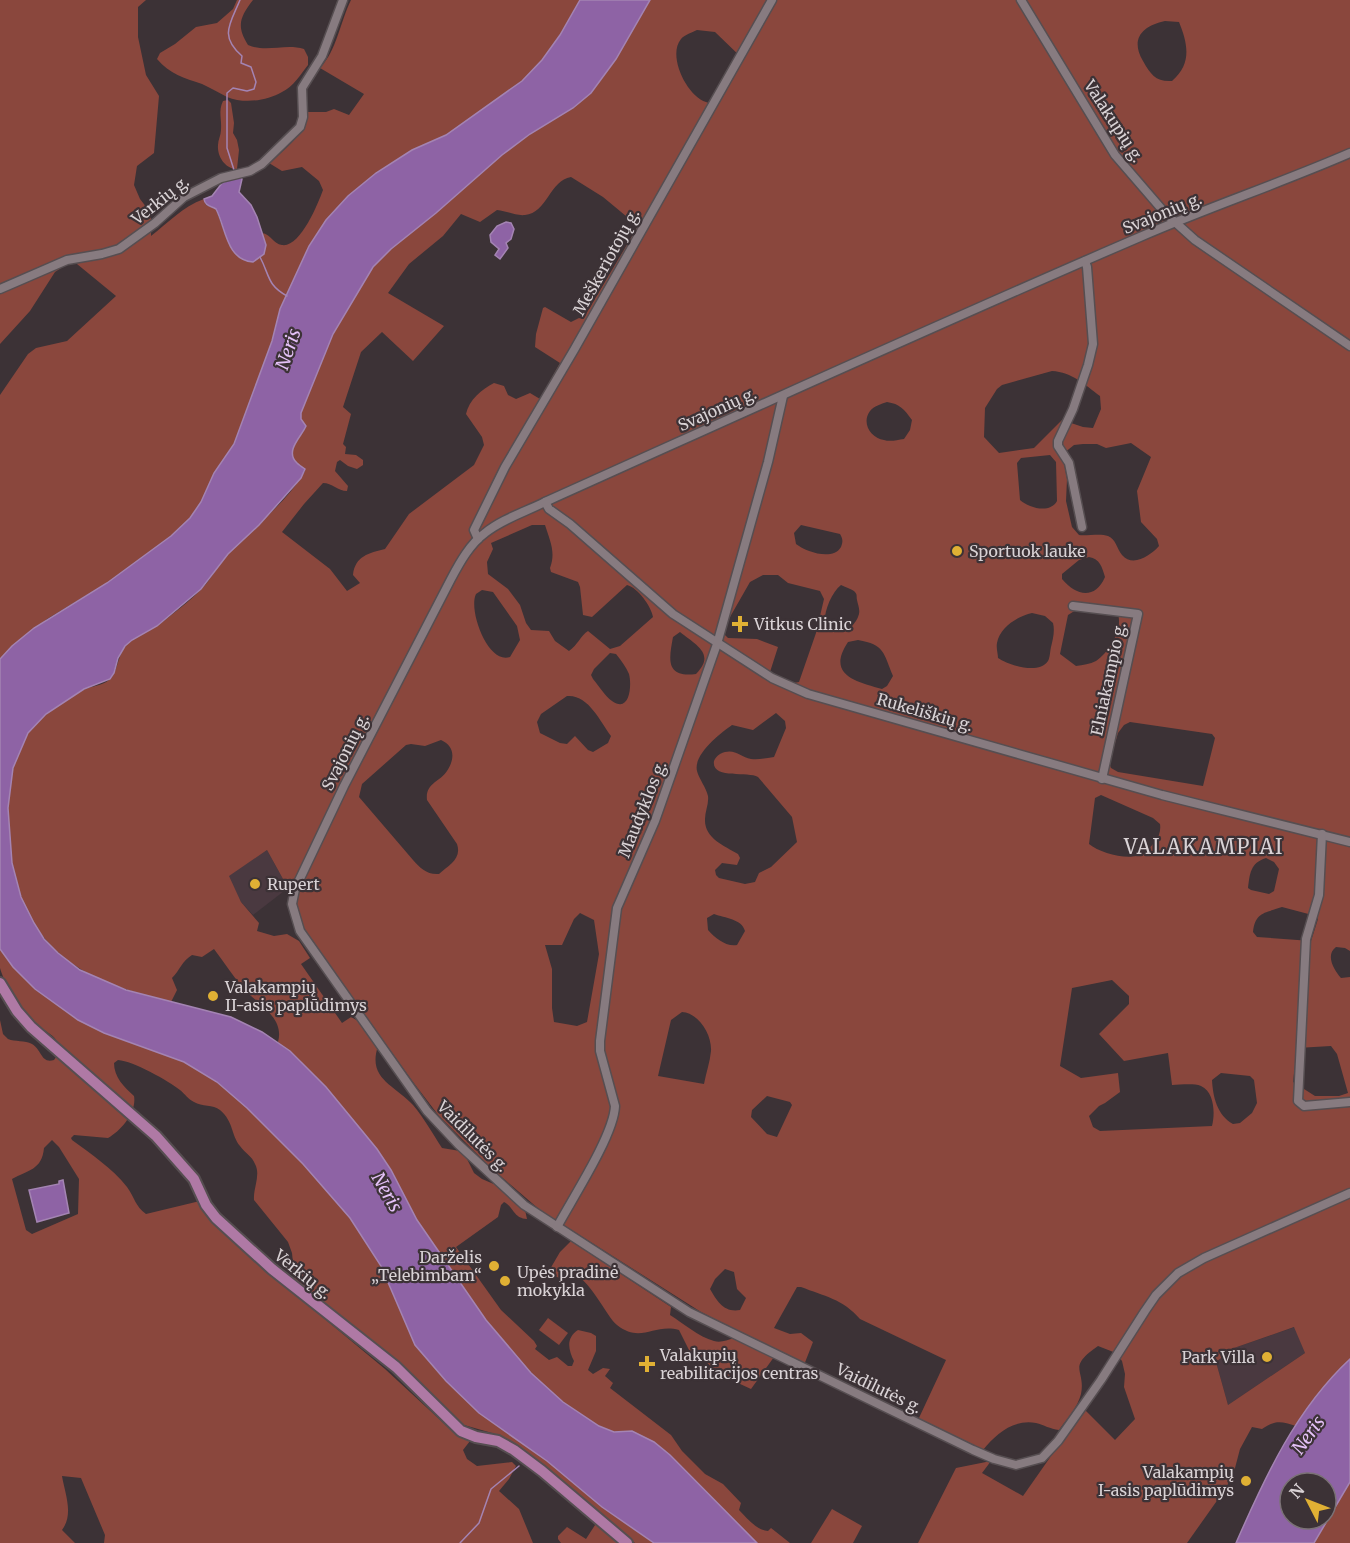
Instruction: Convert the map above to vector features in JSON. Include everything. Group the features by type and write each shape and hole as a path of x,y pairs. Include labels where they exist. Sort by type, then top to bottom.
{"main road":[{"name":"Verkių g.","path":"0,983 17,1011 31,1027 166,1148 194,1179 209,1210 255,1254 396,1367 461,1431 476,1437 498,1441 514,1450 627,1543"}],"street":[{"name":"Verkių g.","path":"0,289 67,260 119,249 155,223 184,197 221,178 250,171 262,164 300,127 303,117 302,88 322,56 344,0"},
{"name":"Meškeriotojų g.","path":"478,539 474,530 505,467 574,350 772,0"},
{"name":"Valakupių g.","path":"1021,0 1115,155 1174,223 1195,240 1350,346"},
{"name":"Svajonių g.","path":"292,904 295,889 344,786 450,579 478,539 500,523 1085,261 1350,153"},
{"path":"1082,527 1077,493 1069,463 1058,447 1058,441 1073,409 1093,344 1088,267 1085,261"},
{"name":"Maudyklos g.","path":"557,1227 604,1142 615,1113 600,1051 600,1041 617,908 655,821 717,644 770,454 783,396"},
{"name":"Rukeliškių g.","path":"545,502 549,508 662,605 717,644 772,678 808,694 1102,779 1350,842"},
{"name":"Elniakampio g.","path":"1073,606 1138,614 1102,779"},
{"path":"1322,834 1319,895 1306,939 1298,1101 1304,1106 1350,1102"},
{"name":"Vaidilutės g.","path":"292,904 300,932 427,1111 511,1194 557,1227 702,1318 994,1459 1016,1465 1042,1458 1058,1441 1107,1372 1156,1295 1179,1272 1204,1258 1350,1193"}],"shaded area":[{"path":"0,0 146,0 138,7 138,37 146,75 159,96 154,153 137,166 134,185 140,199 150,212 151,236 182,211 204,199 206,205 216,209 226,237 266,245 262,233 282,245 289,244 302,233 323,190 319,181 302,167 282,171 269,163 298,135 307,112 326,112 334,109 349,115 364,94 320,68 330,53 351,0 580,0 560,35 542,60 522,81 447,135 412,150 376,173 348,196 326,220 309,246 280,309 272,341 234,444 214,473 201,502 190,518 171,536 107,583 47,619 0,659 0,395 28,354 36,348 67,341 116,296 77,264 70,262 55,272 30,311 0,344"},
{"path":"237,0 253,0 241,22 242,32 248,45 262,48 297,47 304,49 308,57 308,65 293,84 269,98 248,101 227,97 178,75 157,59 160,53 196,27 217,23 233,9"},
{"path":"650,0 1350,0 1350,951 1336,947 1331,958 1333,967 1341,978 1350,977 1350,1359 1296,1426 1278,1422 1262,1429 1252,1427 1240,1449 1226,1488 1187,1543 918,1543 956,1468 991,1461 982,1473 1023,1496 1084,1409 1115,1440 1135,1419 1124,1387 1125,1374 1122,1361 1116,1353 1098,1346 1083,1359 1079,1369 1081,1394 1075,1408 1059,1430 1036,1423 1020,1423 999,1433 983,1450 918,1420 946,1360 860,1319 854,1312 833,1299 797,1287 774,1328 790,1334 801,1333 813,1342 804,1365 701,1312 540,1210 490,1167 439,1116 306,933 288,888 267,850 229,876 241,902 259,923 257,931 274,936 287,934 299,941 310,958 301,964 342,1023 351,1017 360,1022 378,1046 376,1066 379,1074 413,1105 442,1148 460,1151 466,1157 474,1173 496,1185 525,1210 527,1219 519,1217 504,1202 498,1217 456,1247 501,1310 534,1341 537,1346 535,1349 549,1360 557,1357 568,1366 572,1366 574,1361 569,1344 574,1333 578,1330 596,1336 596,1351 588,1370 593,1374 603,1368 610,1369 605,1376 613,1383 610,1388 671,1435 682,1451 705,1474 723,1484 741,1503 739,1510 752,1523 764,1530 768,1531 771,1528 790,1543 757,1543 670,1455 654,1442 632,1431 614,1432 599,1426 563,1402 531,1373 486,1320 417,1220 391,1170 377,1149 316,1077 278,1042 279,1033 274,1018 243,988 214,949 202,957 192,955 183,963 172,978 177,990 171,1002 120,987 97,978 57,952 41,934 28,912 17,885 9,844 8,797 18,752 28,733 42,718 62,703 83,690 109,680 127,644 165,620 197,594 225,557 279,505 297,483 305,471 294,460 293,455 294,446 306,427 301,419 301,413 332,334 373,267 502,155 530,134 573,108 591,93 616,59","holes":["1179,22 1185,38 1186,53 1183,68 1172,81 1158,79 1149,70 1139,53 1140,35 1157,23","697,30 715,32 743,59 720,102 708,103 699,98 692,92 681,75 676,55 677,46 684,36","571,177 603,197 638,226 583,319 579,318 571,322 543,308 535,347 560,363 540,399 530,393 516,399 508,395 504,386 494,383 477,395 466,414 482,437 484,445 474,465 409,514 385,549 360,559 353,575 360,583 347,591 330,569 282,532 323,483 347,491 348,486 335,471 337,462 340,460 357,469 363,465 363,460 356,455 345,454 346,447 343,444 351,414 343,407 361,352 382,332 413,361 444,326 388,293 409,264 443,236 461,214 480,222 497,210 525,215 539,209 558,184","1052,371 1072,376 1100,396 1101,409 1093,428 1062,420 1034,448 999,453 984,437 985,408 1002,385","887,402 895,404 909,416 912,420 910,430 904,439 886,441 871,433 867,425 867,416 878,405","1131,443 1151,457 1137,491 1141,522 1157,539 1159,546 1142,559 1126,559 1111,537 1079,535 1072,527 1066,501 1067,479 1063,458 1064,453 1074,445 1097,444 1106,448","1050,455 1056,462 1057,501 1045,509 1020,500 1017,463 1021,458","532,525 545,525 552,552 551,572 578,582 583,615 592,617 627,585 643,598 653,617 620,646 610,649 588,631 569,651 555,641 549,631 531,630 520,605 508,589 488,574 487,562 493,549 491,543","801,525 840,534 842,537 841,547 832,554 819,554 796,544 794,533","1089,557 1100,564 1105,577 1096,589 1085,593 1067,585 1062,579 1062,574 1079,560","763,575 778,575 788,583 820,591 824,599 816,633 799,682 789,684 770,672 778,647 757,639 728,638 724,634 726,624 750,582","841,585 853,590 859,609 854,624 840,630 825,626 828,604","482,590 493,592 517,626 520,640 510,657 502,657 494,653 487,645 477,623 474,602 476,594","1076,610 1118,614 1117,634 1114,640 1106,652 1089,664 1076,666 1060,654 1068,615","1032,613 1045,616 1053,623 1054,635 1049,658 1044,665 1023,667 998,658 999,637 1010,623","680,632 702,650 704,655 702,667 696,674 679,673 674,670 670,659 673,637","858,640 873,644 882,651 893,676 887,686 882,689 854,680 842,670 840,662 842,653 848,642","610,653 616,654 629,674 630,691 626,701 623,704 612,701 591,675 594,669","567,696 581,699 587,704 611,736 608,743 593,752 588,750 575,736 567,744 540,733 537,722 541,714","776,713 785,721 786,728 774,757 751,759 737,753 725,752 716,757 714,761 718,771 758,777 792,817 797,842 771,867 759,873 755,882 745,884 719,878 716,875 715,870 722,863 737,865 740,858 738,854 716,841 708,831 705,816 708,796 697,771 697,764 703,751 732,725 753,730","1130,722 1212,734 1215,738 1203,786 1118,772 1111,768 1109,763 1118,733 1124,725","441,740 446,743 452,753 450,766 428,790 427,800 457,844 458,854 454,861 439,874 427,872 421,868 359,797 362,784 406,745 425,746","1101,795 1153,818 1160,824 1155,842 1140,855 1121,856 1089,844 1095,798","1266,858 1274,862 1279,869 1274,891 1269,894 1248,888 1252,870 1257,863","1282,907 1316,916 1318,919 1311,941 1257,937 1253,932 1254,925 1262,914","580,913 594,920 599,954 587,1022 577,1026 554,1022 552,969 545,945 562,945 574,919","714,914 737,921 745,931 737,945 725,943 708,930 707,918","1112,980 1129,996 1129,1004 1099,1034 1124,1061 1168,1053 1172,1085 1198,1085 1209,1093 1214,1110 1212,1126 1100,1131 1093,1127 1089,1116 1120,1092 1118,1073 1081,1078 1060,1066 1072,988","682,1012 694,1016 707,1032 711,1045 704,1084 658,1076 671,1020","1331,1046 1337,1054 1348,1093 1339,1096 1315,1096 1293,1082 1297,1048","1221,1073 1250,1076 1254,1080 1257,1103 1252,1113 1240,1123 1233,1124 1223,1116 1217,1105 1212,1080","767,1096 790,1102 792,1105 777,1137 767,1134 751,1117 752,1110","725,1269 734,1272 737,1289 746,1298 740,1310 730,1310 718,1302 710,1289 715,1279","1294,1327 1305,1353 1228,1405 1216,1362 1234,1348"]},
{"path":"228,100 231,103 233,133 239,150 237,169 225,164 218,149 221,108 223,101"},
{"path":"267,850 288,888 253,915 241,902 228,876"},
{"path":"0,949 13,967 35,989 78,1020 104,1033 184,1062 217,1082 247,1108 303,1164 350,1218 381,1266 415,1345 446,1381 479,1413 547,1461 602,1507 654,1543 635,1543 509,1441 456,1420 295,1283 292,1253 288,1242 254,1200 257,1168 237,1142 225,1115 217,1108 192,1101 175,1086 150,1072 118,1060 114,1063 116,1073 123,1085 134,1096 131,1114 123,1126 108,1138 74,1135 72,1140 115,1174 146,1214 200,1201 214,1220 255,1261 385,1369 451,1430 470,1441 463,1450 467,1459 477,1466 512,1462 516,1466 499,1491 519,1509 533,1543 104,1543 105,1535 81,1478 62,1476 68,1511 66,1524 62,1530 75,1543 0,1543 0,1020 3,1034 8,1039 32,1044 46,1060 54,1060 61,1050 54,1038 30,1020 14,998 0,968","holes":["52,1140 79,1179 78,1214 32,1234 26,1230 12,1179 37,1165 44,1148"]},
{"path":"571,1241 671,1307 670,1315 697,1333 717,1342 734,1338 774,1357 751,1389 714,1372 706,1362 693,1358 679,1330 662,1329 633,1333 617,1325 590,1288 577,1276 571,1275 562,1279 546,1276 560,1252"},
{"path":"548,1318 568,1333 559,1345 539,1330"},
{"path":"1295,1327 1305,1353 1228,1405 1216,1362 1234,1348"},
{"path":"1350,1482 1350,1543 1314,1543 1321,1531 1338,1531 1338,1502"},
{"path":"832,1509 862,1526 853,1543 811,1543"},
{"path":"597,1522 623,1543 561,1543 558,1539 567,1527 586,1539"}],"water":[{"name":"Neris","path":"580,0 650,0 616,59 591,93 573,108 530,134 502,155 373,267 333,334 301,413 301,419 306,426 292,454 297,463 305,469 301,478 259,525 228,554 201,589 157,626 125,646 110,679 84,689 46,714 28,733 13,768 8,808 12,863 21,897 44,939 80,970 126,990 231,1017 262,1032 290,1051 326,1087 377,1149 391,1170 417,1220 486,1320 531,1373 563,1402 599,1426 614,1432 632,1431 654,1442 670,1455 757,1543 654,1543 602,1507 547,1461 479,1413 446,1381 415,1345 381,1266 350,1218 303,1164 247,1108 217,1082 184,1062 104,1033 78,1020 35,989 13,967 0,949 0,659 34,628 107,583 171,536 190,518 201,502 214,473 234,444 272,341 280,309 309,246 326,220 348,196 376,173 412,150 446,135 522,81 542,60 560,35"},
{"path":"234,177 242,179 239,192 251,205 266,245 264,254 253,262 237,256 228,242 216,209 207,204 204,199 212,196 222,183"},
{"path":"506,222 511,223 514,229 511,239 506,243 508,248 500,259 495,255 499,249 491,242 490,235 497,226"},
{"path":"63,1180 69,1213 37,1222 29,1190 59,1184 59,1181"},
{"name":"Neris","path":"1350,1359 1350,1482 1338,1502 1338,1471 1278,1471 1278,1531 1321,1531 1314,1543 1236,1543 1258,1493 1284,1445 1313,1400"}],"waterway":[{"path":"234,170 227,148 227,93 233,88 247,91 254,89 256,82 251,67 241,63 242,56 235,49 229,36 230,23 240,0"},
{"path":"260,257 272,284 287,296"},
{"path":"460,1543 479,1523 491,1489 519,1466"}],"place":[{"name":"Sportuok lauke","path":"957,551"},
{"name":"Vitkus Clinic","path":"740,624"},
{"name":"Rupert","path":"255,884"},
{"name":"Valakampių II-asis paplūdimys","path":"213,996"},
{"name":"Darželis „Telebimbam“","path":"494,1266"},
{"name":"Upės pradinė mokykla","path":"505,1281"},
{"name":"Park Villa","path":"1267,1357"},
{"name":"Valakupių reabilitacijos centras","path":"647,1364"},
{"name":"Valakampių I-asis paplūdimys","path":"1246,1481"}],"district":[{"name":"VALAKAMPIAI","path":"1204,846"}]}
